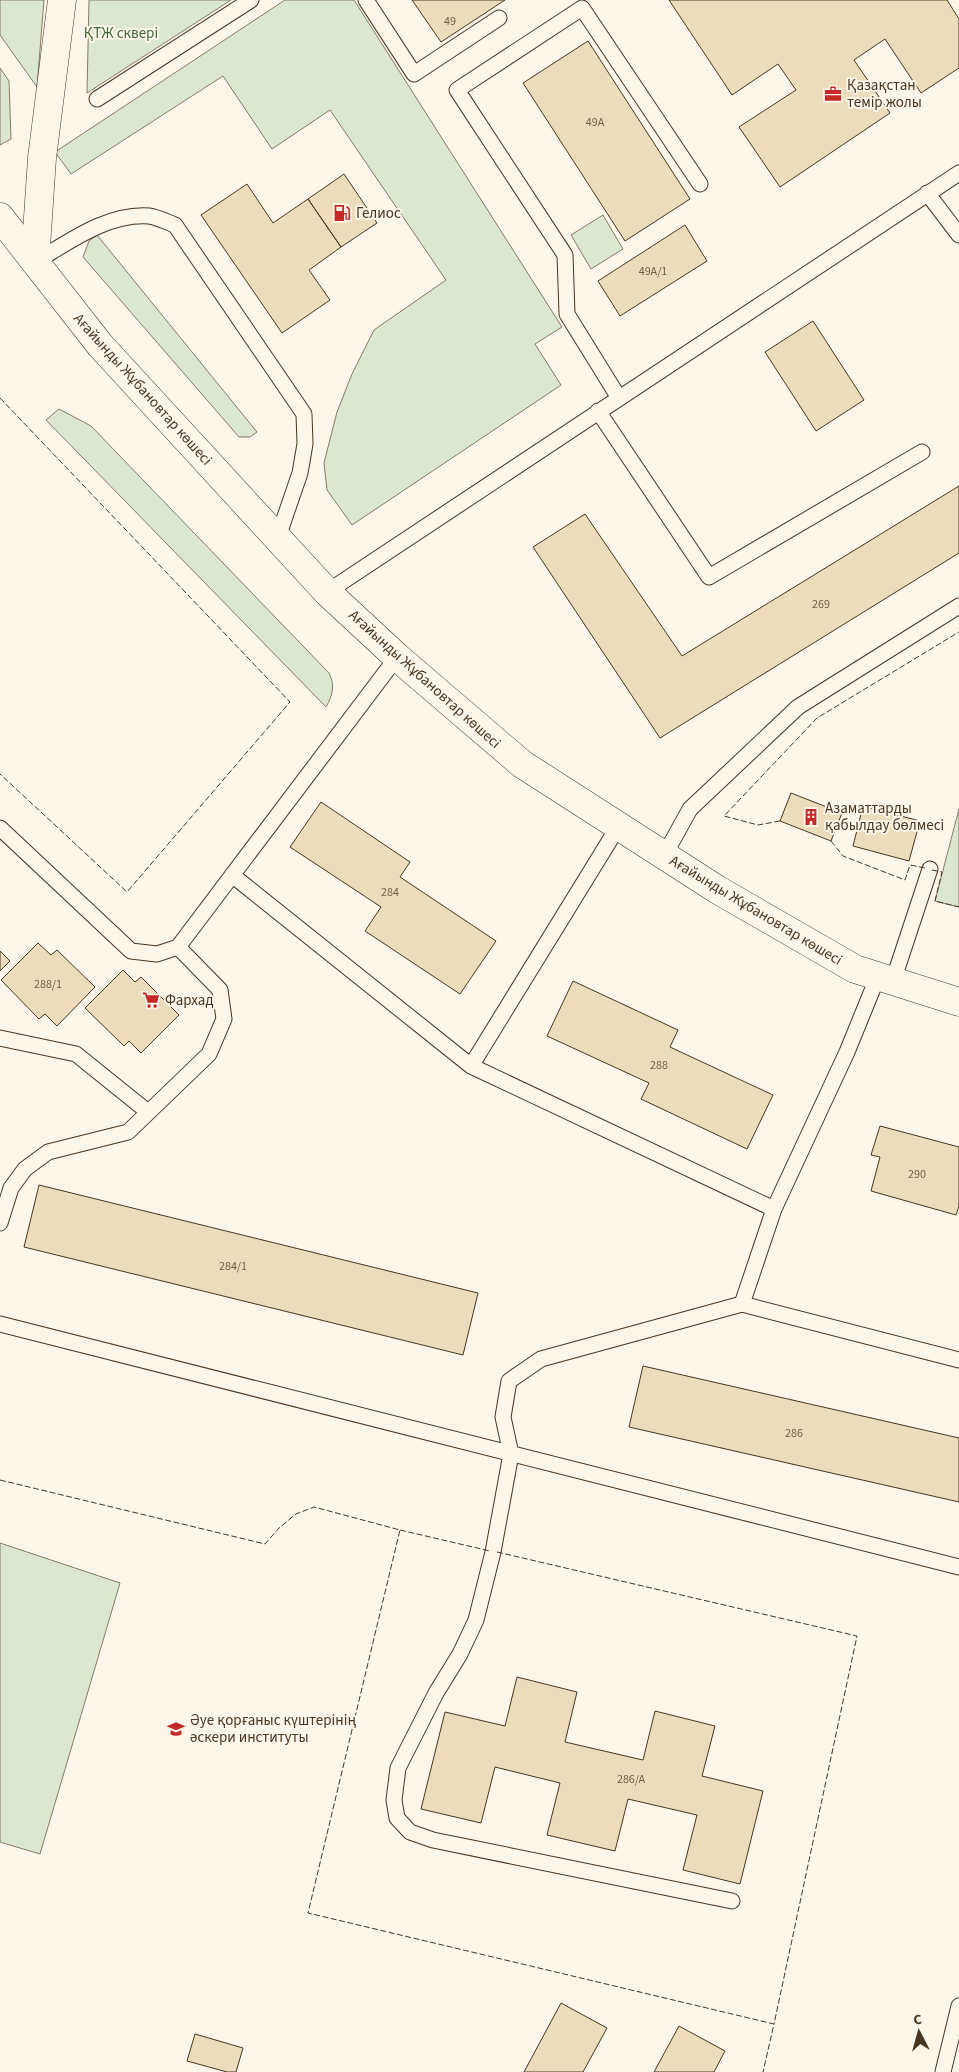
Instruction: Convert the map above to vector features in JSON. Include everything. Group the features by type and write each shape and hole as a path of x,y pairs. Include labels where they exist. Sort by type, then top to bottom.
{"street":[{"path":"35,262 42,158 62,0"},
{"name":"Ағайынды Жұбановтар көшесі","path":"0,217 100,345 327,592 397,657 522,764 718,890 856,969 959,1002"}],"lane":[{"path":"97,99 251,0"},
{"path":"366,0 414,74 499,18"},
{"path":"619,398 567,314 565,255 457,90 582,8 700,184"},
{"path":"327,592 959,173"},
{"path":"927,193 959,235"},
{"path":"35,262 98,226 123,218 150,216 175,225 304,414 305,444 300,474 278,537"},
{"path":"598,411 709,577 922,452"},
{"path":"664,856 690,809 798,707 959,606"},
{"path":"0,828 131,950 157,954 178,947 397,657"},
{"path":"472,1066 618,826"},
{"path":"742,1304 774,1209 847,1052 885,979 930,869"},
{"path":"232,875 472,1066 774,1209"},
{"path":"0,1223 11,1188 25,1169 48,1152 128,1132 209,1054 224,1019 220,990 178,947"},
{"path":"0,1038 76,1054 148,1112"},
{"path":"732,1901 433,1840 410,1832 397,1818 394,1800 398,1768 436,1692 460,1654 476,1620 493,1552 511,1454 503,1417 509,1381 541,1359 742,1304 959,1360"},
{"path":"0,1324 959,1567"},
{"path":"943,2072 959,2006"}],"green space":[{"path":"0,0 44,0 37,87 0,35"},
{"name":"ҚТЖ сквері","path":"89,0 231,0 87,93"},
{"path":"285,0 354,0 562,327 535,344 561,385 352,525 327,490 324,463 337,412 352,374 374,330 446,280 330,110 272,149 223,76 71,174 55,152"},
{"path":"0,68 9,81 11,139 0,145"},
{"path":"603,215 623,249 591,269 571,235"},
{"path":"97,235 257,432 250,437 239,437 83,257 89,241"},
{"path":"59,409 91,426 329,673 332,690 326,707 46,420"},
{"path":"959,809 959,907 935,901"},
{"path":"0,1543 120,1583 40,1854 0,1842"}],"building":[{"path":"412,0 505,0 441,42"},
{"name":"Қазақстан темір жолы","path":"669,0 947,0 959,19 959,68 921,93 885,39 854,60 890,113 780,187 739,127 796,90 778,64 732,95"},
{"path":"588,41 690,199 625,241 523,83"},
{"path":"344,174 377,223 341,247 308,199"},
{"path":"247,184 273,223 308,199 341,247 309,270 330,300 282,333 201,215"},
{"path":"685,225 707,261 620,316 598,281"},
{"path":"813,321 864,400 816,431 765,352"},
{"path":"959,486 959,553 660,738 533,547 585,514 682,656"},
{"name":"Азаматтарды қабылдау бөлмесі","path":"791,793 842,813 831,841 780,821"},
{"path":"321,802 410,862 400,877 496,941 460,994 365,931 381,907 290,847"},
{"path":"863,806 920,821 909,861 853,846"},
{"path":"38,943 51,955 57,950 95,987 57,1026 45,1014 39,1019 1,980"},
{"path":"0,951 10,961 0,971"},
{"path":"123,970 135,982 141,977 179,1015 141,1053 129,1041 124,1046 85,1008"},
{"path":"573,981 678,1030 670,1047 773,1095 747,1149 641,1099 649,1083 547,1036"},
{"path":"880,1126 959,1147 959,1206 956,1215 871,1191 880,1157 871,1155"},
{"path":"39,1185 478,1293 463,1355 24,1247"},
{"path":"643,1366 959,1438 959,1502 629,1427"},
{"path":"517,1677 577,1692 565,1742 643,1760 655,1711 715,1726 702,1776 763,1791 740,1884 683,1870 697,1815 628,1799 615,1851 547,1835 560,1783 495,1767 481,1823 421,1809 445,1712 505,1726"},
{"path":"561,2003 607,2028 583,2072 524,2072"},
{"path":"679,2026 725,2051 714,2072 654,2072"},
{"path":"195,2034 243,2048 236,2072 227,2072 187,2061"}],"fence":[{"path":"0,398 290,702 127,892 0,774"},
{"path":"780,821 758,825 724,816 817,718 959,632"},
{"path":"831,841 843,856 905,880 910,865 925,868"},
{"path":"932,870 942,872 935,901 959,907"},
{"path":"0,1480 265,1544 279,1528 296,1514 314,1507 400,1530 308,1913 774,2024 763,2072"},
{"path":"400,1530 490,1551"},
{"path":"497,1552 857,1636 774,2024"}],"place":[{"name":"Қазақстан темір жолы","path":"833,94"},
{"name":"Гелиос","path":"342,213"},
{"name":"Азаматтарды қабылдау бөлмесі","path":"811,817"},
{"name":"Фархад","path":"151,1000"},
{"name":"Әуе қорғаныс күштерінің әскери институты","path":"176,1729"}]}
